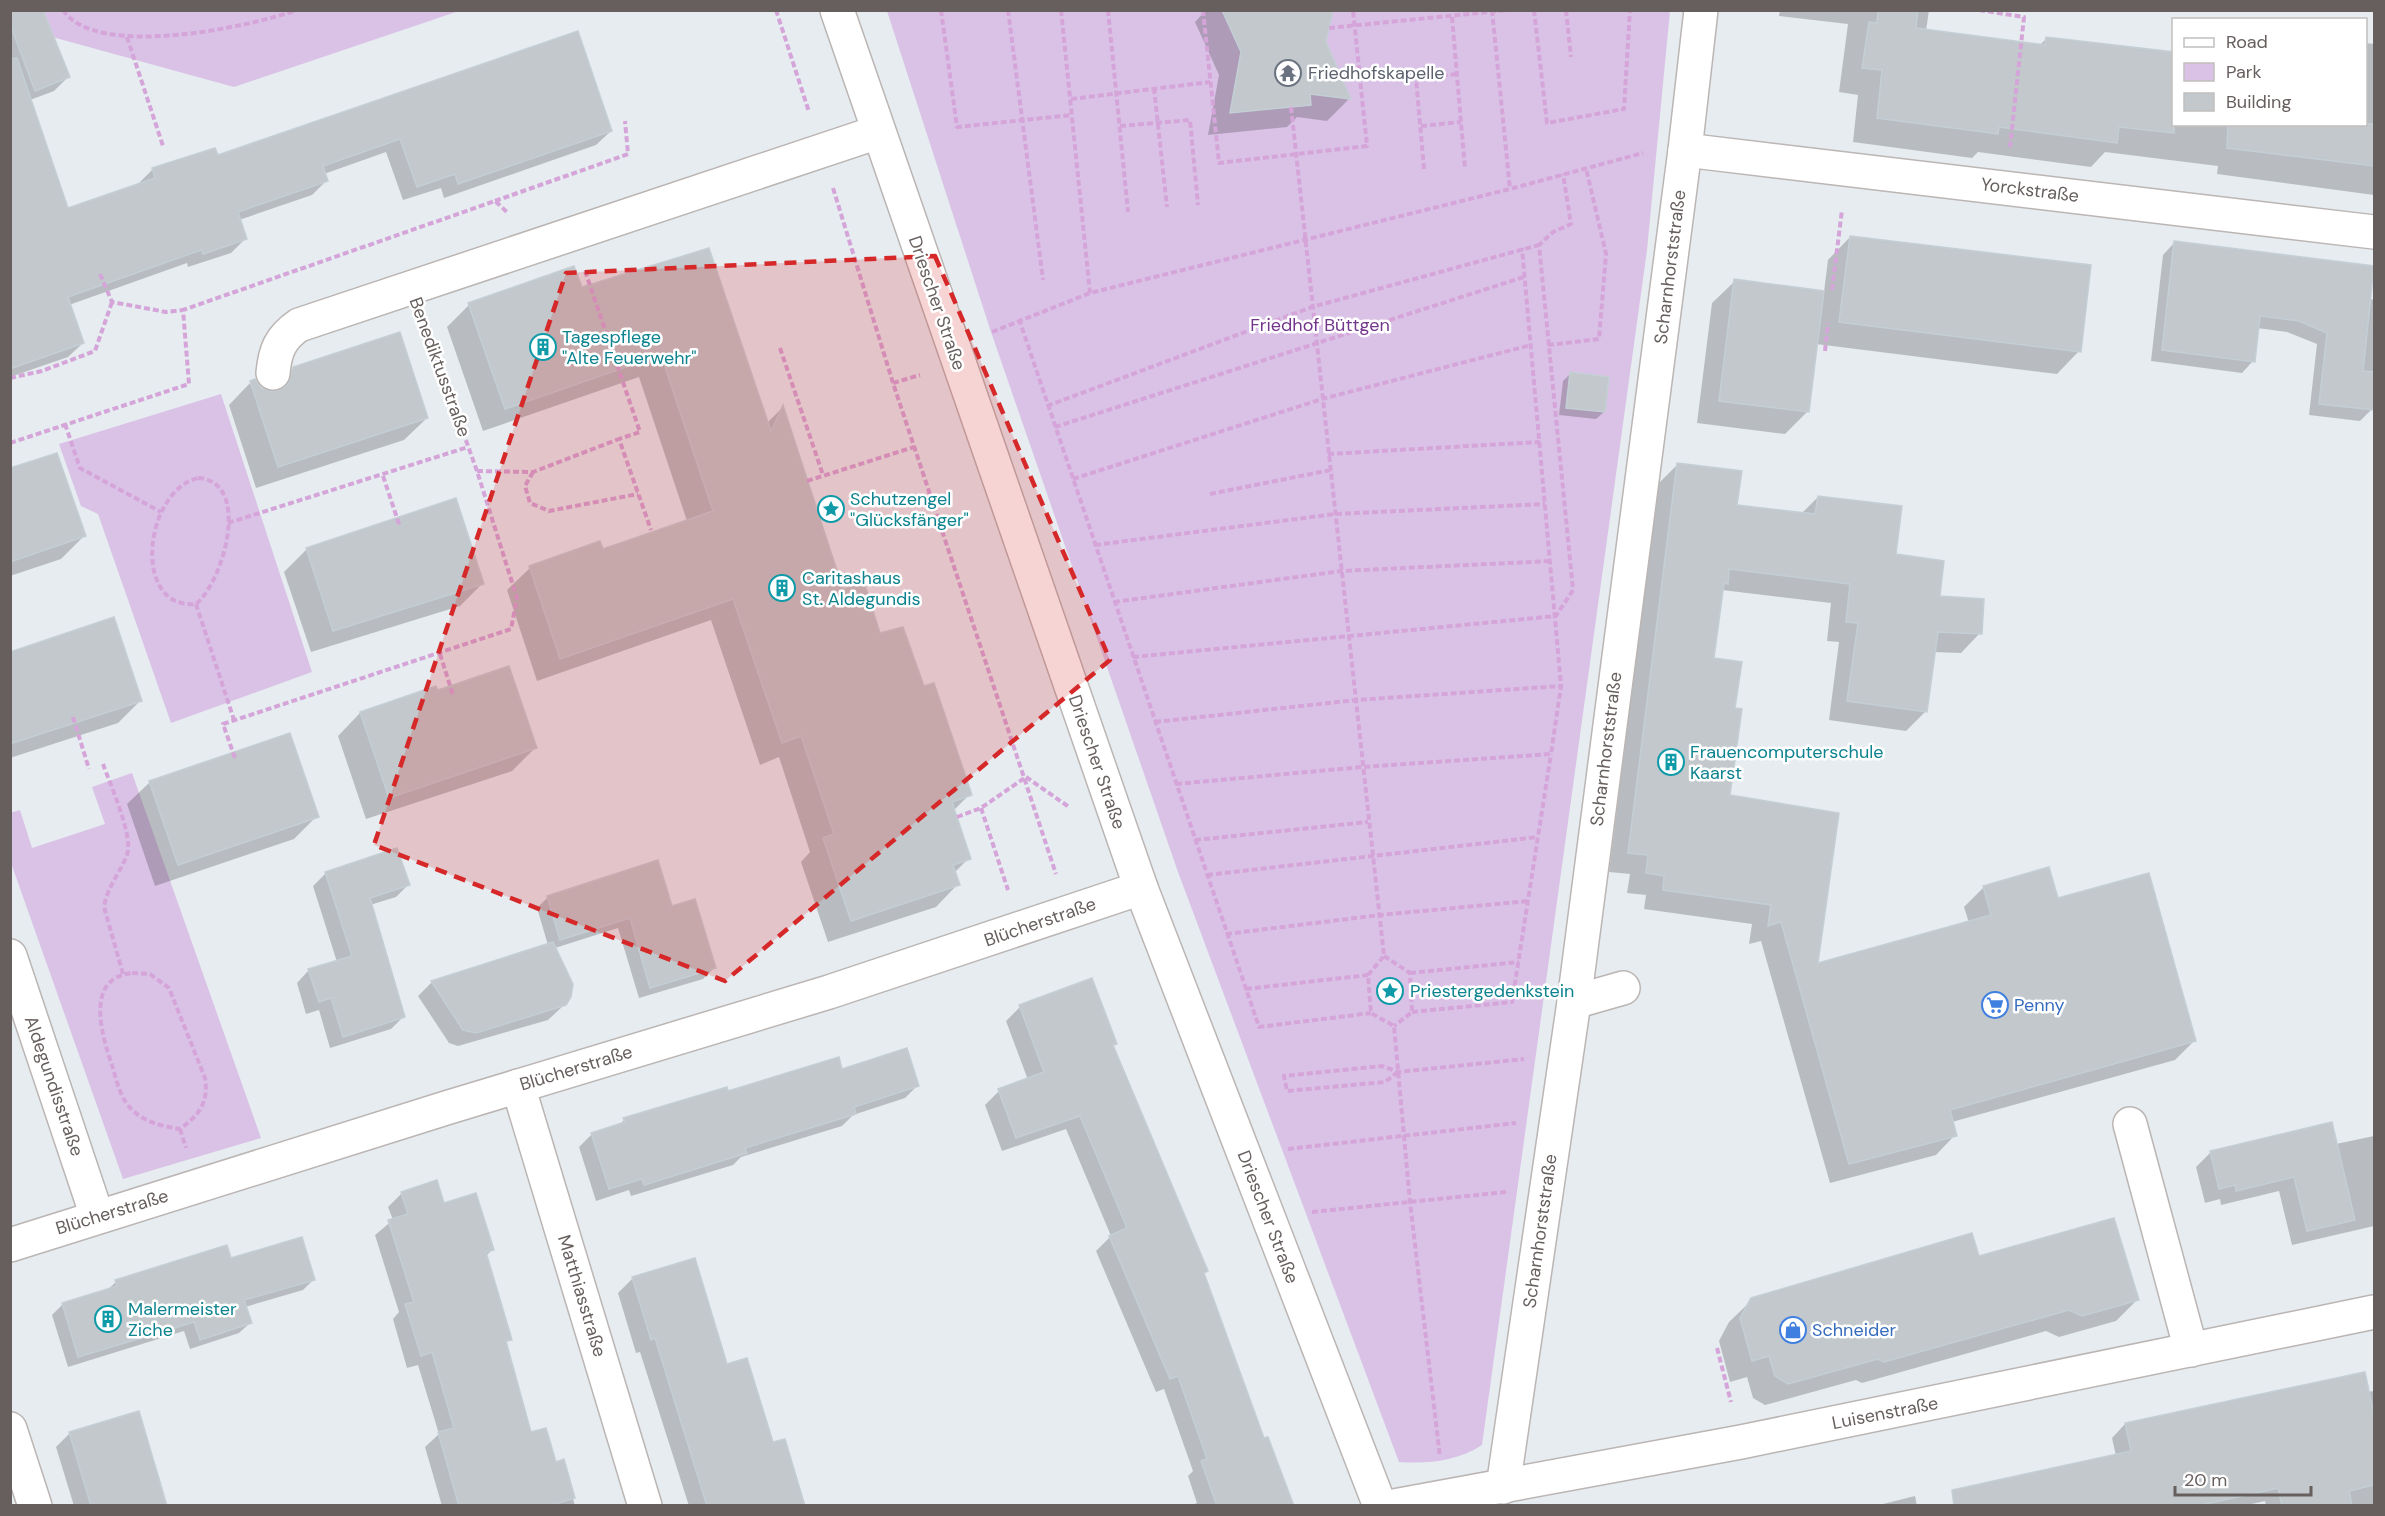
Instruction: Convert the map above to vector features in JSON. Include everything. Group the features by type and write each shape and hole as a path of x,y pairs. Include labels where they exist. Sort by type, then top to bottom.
{"street":[{"name":"Driescher Straße","path":"837,10 1141,888 1380,1506"},
{"name":"Scharnhorststraße","path":"1503,1487 1574,1002 1685,150 1701,10"},
{"name":"Benediktusstraße","path":"411,287 878,132"},
{"name":"Yorckstraße","path":"1685,150 1847,167 2374,232"},
{"path":"273,373 275,352 286,334 299,325 411,287"},
{"name":"Blücherstraße","path":"10,1245 97,1216 829,992 1141,888"},
{"name":"Aldegundisstraße","path":"10,956 97,1216"},
{"path":"1574,1002 1623,988"},
{"name":"Matthiasstraße","path":"518,1086 645,1506"},
{"path":"2130,1125 2191,1350"},
{"name":"Luisenstraße","path":"1394,1506 1741,1442 2374,1312"},
{"path":"10,1429 35,1506"}],"path":[{"path":"63,10 90,30 127,37 198,32 263,20 297,10"},
{"path":"776,10 914,447 1026,777 1057,878 1048,881"},
{"path":"941,10 957,127 1072,115"},
{"path":"1008,10 1044,280"},
{"path":"1061,10 1090,293"},
{"path":"1108,10 1128,213"},
{"path":"1203,10 1219,163 1367,146 1353,10"},
{"path":"1329,28 1508,10"},
{"path":"1534,10 1547,123 1624,109 1630,10"},
{"path":"1566,10 1571,57"},
{"path":"1979,10 2024,17 2006,187"},
{"path":"1492,12 1510,189"},
{"path":"1452,17 1465,169"},
{"path":"127,37 163,146"},
{"path":"1424,170 1416,78 1457,74"},
{"path":"1071,99 1210,82"},
{"path":"1154,88 1167,207"},
{"path":"1246,989 1368,975 1384,956 1291,107"},
{"path":"1120,126 1190,120 1198,205"},
{"path":"495,201 628,154 624,121"},
{"path":"1421,126 1461,122"},
{"path":"984,337 1019,319 1090,293 1305,241 1658,149 1685,150"},
{"path":"1832,290 1847,167"},
{"path":"1548,345 1599,339 1606,254 1586,168"},
{"path":"1047,406 1312,307 1539,245 1553,232 1571,224 1563,174"},
{"path":"477,471 532,472 640,432 570,234"},
{"path":"1133,657 1349,638 1556,616 1574,590 1539,245"},
{"path":"1394,1026 1412,1012 1512,1002 1519,962 1561,686 1522,248"},
{"path":"10,378 42,371 95,351 112,302 100,274"},
{"path":"1055,427 1524,277"},
{"name":"Benediktusstraße","path":"235,758 223,724 511,629 517,598 477,471 411,287"},
{"path":"112,302 166,312 183,310"},
{"path":"1019,319 1259,1027 1371,1012 1394,1026"},
{"path":"1825,351 1828,323"},
{"path":"1073,479 1322,399 1531,345"},
{"path":"780,348 823,475"},
{"path":"65,424 80,468 161,512"},
{"path":"619,439 651,530"},
{"path":"1329,454 1540,441"},
{"path":"228,523 383,476 468,447"},
{"path":"807,481 914,447"},
{"path":"1210,494 1330,470"},
{"path":"532,472 525,486 530,503 549,511 638,494"},
{"path":"383,476 400,527"},
{"path":"206,479 222,492 228,523 222,565 209,591 196,604 176,604 169,599 157,577 152,543 161,512 182,485 190,480 206,479"},
{"path":"1095,545 1335,514 1545,504"},
{"path":"1114,602 1341,571 1551,561"},
{"path":"196,604 234,720"},
{"path":"440,654 453,695"},
{"path":"1155,722 1356,700 1561,686"},
{"path":"73,717 89,769"},
{"path":"1176,784 1362,767 1551,754"},
{"path":"103,764 129,839 128,854 105,896 104,907 123,974"},
{"path":"957,817 981,808 1026,777"},
{"path":"981,808 1009,894 1019,891"},
{"path":"1195,840 1368,822"},
{"path":"1207,875 1538,837"},
{"path":"1226,934 1380,915 1528,901"},
{"path":"1384,956 1410,973 1519,962"},
{"path":"1410,973 1412,1012"},
{"path":"123,974 150,974 169,988 202,1069 207,1091 204,1105 196,1117 180,1129 159,1126 140,1116 121,1093 102,1036 99,1014 107,990 123,974"},
{"path":"1368,975 1371,1012"},
{"path":"1394,1026 1410,1202 1445,1497"},
{"path":"1398,1072 1385,1082 1287,1091 1284,1076 1382,1066 1398,1072 1524,1059"},
{"path":"1287,1147 1517,1123"},
{"path":"1313,1214 1508,1192"},
{"path":"1717,1348 1741,1442"}],"highlighted area":[{"path":"935,256 1110,660 725,981 374,845 566,273"}],"green space":[{"path":"35,11 459,11 234,87 45,35"},
{"name":"Friedhof Büttgen","path":"887,11 1670,11 1647,250 1482,1445 1463,1455 1432,1462 1399,1462 1178,872 991,332"},
{"path":"221,394 312,672 171,723 98,514 81,506 59,444"},
{"path":"132,773 261,1138 123,1179 11,863 10,813 20,810 32,848 105,824 92,787"}],"building":[{"path":"10,10 43,10 70,77 35,91 10,24"},
{"name":"Friedhofskapelle","path":"1222,10 1333,10 1326,42 1351,99 1310,94 1311,105 1230,113 1241,52"},
{"path":"1878,10 1918,10 1916,28 2045,45 2046,37 2172,52 2172,126 2174,126 2174,133 2119,127 2117,143 1999,127 1998,134 1877,118 1882,70 1862,68 1869,22 1877,23"},
{"path":"578,31 612,131 458,184 455,174 417,187 400,139 323,166 328,181 238,212 247,239 203,254 201,250 68,297 84,343 10,369 10,59 17,58 68,208 155,178 152,168 215,148 218,155"},
{"path":"2367,124 2374,124 2374,166 2227,148 2228,126 2367,126"},
{"path":"1850,236 2091,265 2081,352 1839,322"},
{"path":"2174,241 2374,266 2363,371 2374,372 2374,410 2319,404 2327,333 2299,321 2260,316 2255,362 2162,350"},
{"name":"Caritashaus St. Aldegundis","path":"709,248 771,431 783,405 843,589 864,582 880,633 903,627 924,686 934,683 972,795 952,802 971,859 953,865 960,885 851,921 823,838 834,834 801,736 782,743 733,599 560,659 529,566 600,541 603,549 713,511 661,355 505,409 468,303 574,266 582,287"},
{"path":"1734,279 1824,291 1809,412 1719,401"},
{"path":"400,332 428,418 278,467 250,381 255,379 261,388 270,391 280,390 288,384 293,367"},
{"path":"1570,372 1609,377 1605,412 1566,408"},
{"path":"57,453 86,536 10,562 10,468"},
{"path":"1677,463 1742,471 1737,505 1815,514 1818,496 1902,506 1896,554 1944,561 1940,596 1984,599 1982,634 1938,632 1927,712 1847,701 1858,623 1846,622 1850,584 1729,569 1728,584 1724,583 1714,658 1742,662 1735,708 1742,709 1730,795 1839,813 1818,963 1991,915 1983,886 2049,867 2058,898 2149,873 2196,1041 1950,1110 1957,1136 1849,1164 1781,922 1768,926 1771,905 1663,890 1664,876 1646,873 1648,855 1628,853"},
{"path":"456,498 484,584 333,631 306,548"},
{"path":"114,617 142,701 10,744 10,652"},
{"path":"509,666 537,748 389,798 360,712 436,686 438,690"},
{"path":"290,733 319,817 178,865 149,781"},
{"path":"397,848 410,885 370,898 405,1017 343,1037 331,998 319,1002 308,969 352,956 325,872"},
{"path":"658,860 672,906 695,899 716,968 650,988 630,918 560,940 547,896"},
{"path":"553,942 573,984 571,997 566,1005 476,1033 463,1030 431,981"},
{"path":"1092,978 1117,1044 1113,1045 1208,1271 1204,1273 1264,1438 1268,1437 1294,1506 1217,1506 1201,1461 1207,1459 1178,1376 1170,1379 1109,1236 1127,1228 1080,1116 1016,1138 998,1089 1044,1072 1019,1005"},
{"path":"907,1048 919,1086 854,1107 856,1114 745,1148 747,1153 644,1185 642,1179 609,1189 591,1133 625,1122 623,1118 727,1087 728,1091 839,1057 842,1069"},
{"path":"2332,1122 2355,1220 2307,1231 2294,1177 2236,1191 2235,1185 2219,1189 2210,1151"},
{"path":"437,1180 444,1203 476,1193 494,1250 486,1252 512,1340 506,1341 531,1432 546,1428 556,1462 564,1459 575,1498 549,1506 459,1506 438,1432 454,1428 432,1352 421,1356 405,1304 414,1302 388,1220 408,1214 401,1192"},
{"path":"2114,1218 2139,1300 2082,1316 2069,1310 1884,1362 1878,1359 1788,1384 1775,1376 1769,1356 1752,1361 1740,1318 1751,1298 1972,1233 1979,1256"},
{"path":"302,1237 315,1280 244,1300 252,1323 200,1340 194,1322 78,1357 62,1303 117,1286 115,1280 227,1245 231,1258"},
{"path":"695,1258 727,1364 747,1358 773,1442 785,1439 805,1506 707,1506 655,1338 651,1340 632,1277"},
{"path":"2365,1372 2374,1415 2374,1485 2349,1491 2352,1506 2282,1506 2278,1488 2197,1506 1954,1506 1952,1490 2131,1451 2125,1423"},
{"path":"139,1411 167,1506 91,1506 69,1432"}],"place":[{"name":"Friedhofskapelle","path":"1288,73"},
{"name":"Tagespflege \"Alte Feuerwehr\"","path":"543,347"},
{"name":"Schutzengel \"Glücksfänger\"","path":"831,509"},
{"name":"Caritashaus St. Aldegundis","path":"782,588"},
{"name":"Frauencomputerschule Kaarst","path":"1671,762"},
{"name":"Priestergedenkstein","path":"1390,991"},
{"name":"Penny","path":"1995,1005"},
{"name":"Malermeister Ziche","path":"108,1319"},
{"name":"Schneider","path":"1793,1330"}]}
